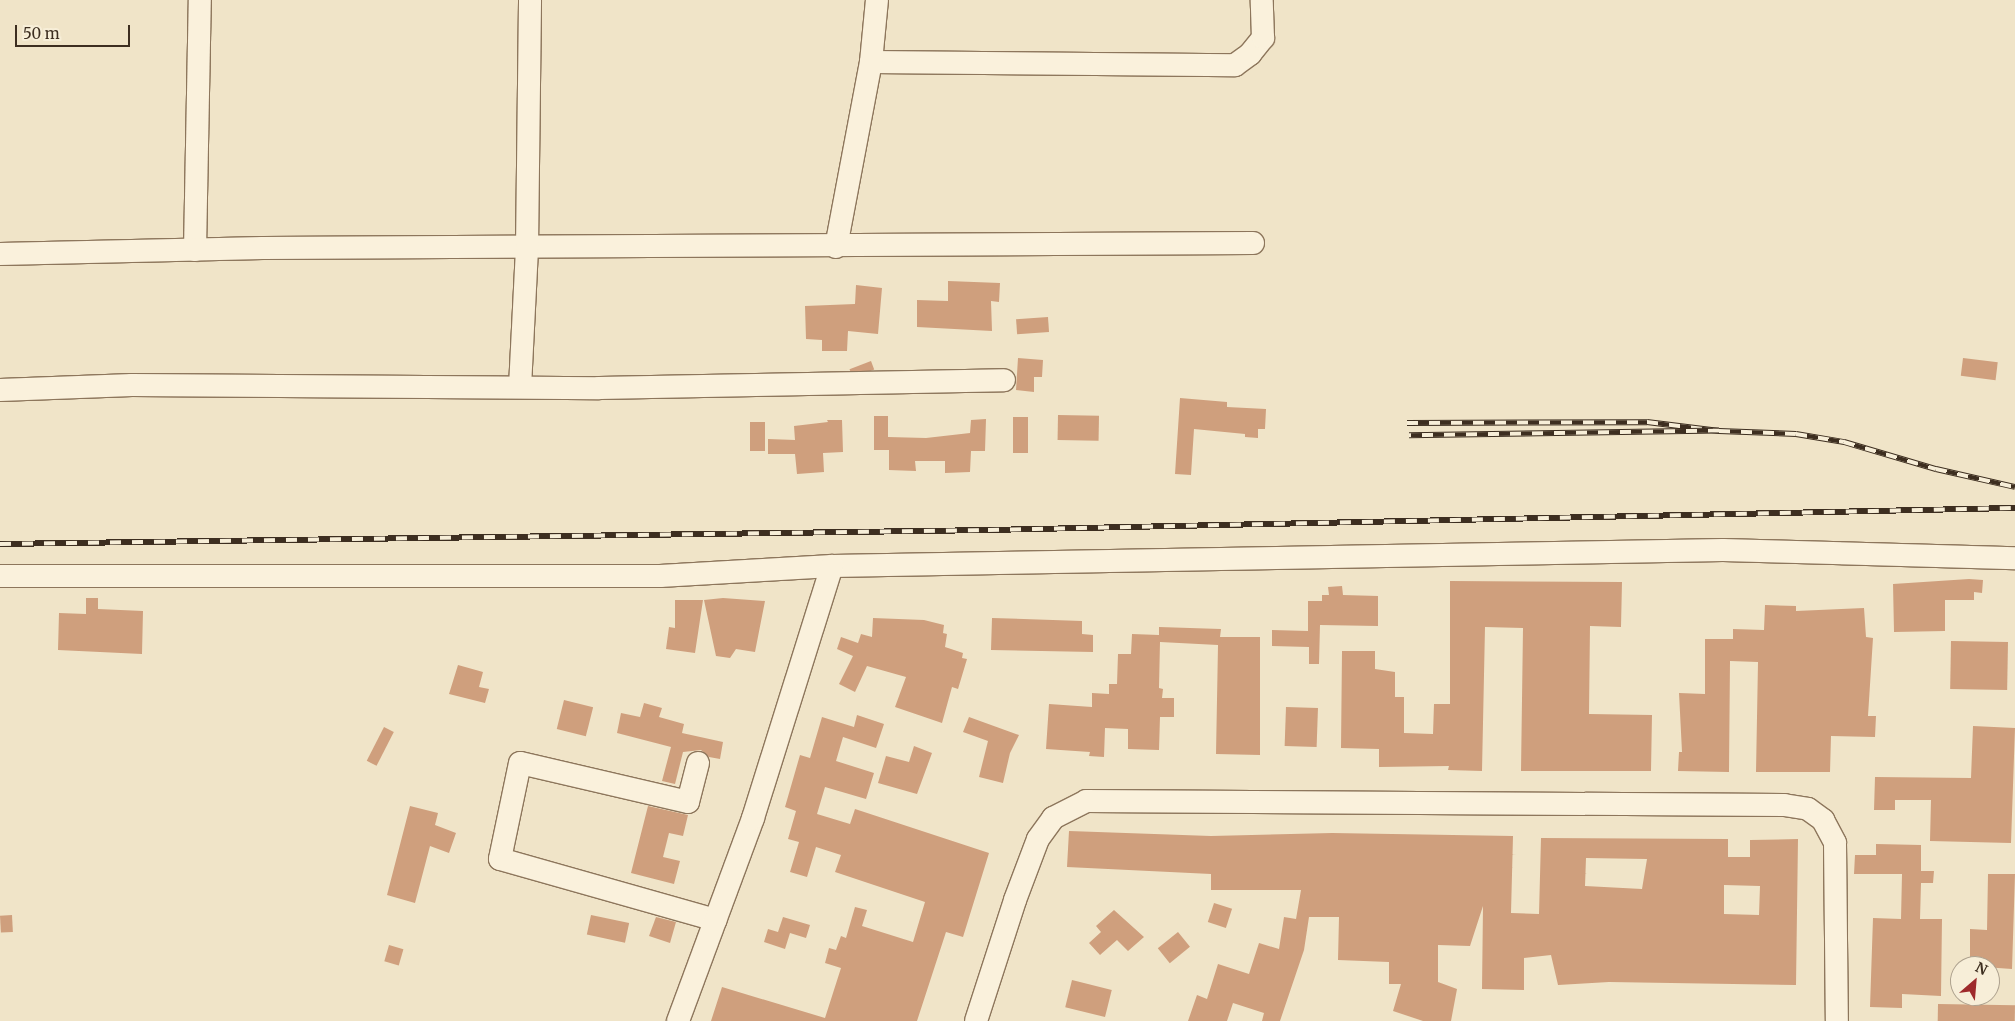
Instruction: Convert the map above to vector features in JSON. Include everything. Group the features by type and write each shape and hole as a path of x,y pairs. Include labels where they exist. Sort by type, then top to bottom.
{"street":[{"path":"195,250 200,0"},
{"path":"520,387 527,248 530,0"},
{"path":"836,246 871,62 877,0"},
{"path":"871,62 1235,65 1250,54 1263,38 1262,0"},
{"path":"0,254 195,250 1253,243"},
{"path":"0,390 132,384 520,387 1004,380"},
{"path":"0,576 660,576 832,566 1723,550 2015,558"},
{"path":"678,1021 753,818 832,566"},
{"path":"698,763 688,802 520,763 500,859 716,920"},
{"path":"976,1021 1015,900 1038,840 1053,818 1086,801 1096,801 1784,805 1808,809 1823,820 1835,843 1838,1021"}],"building":[{"path":"948,281 1000,283 999,302 991,301 992,331 917,327 917,300 948,301"},
{"path":"856,285 882,288 878,334 848,331 847,351 822,351 822,340 806,339 805,306 855,304"},
{"path":"1048,317 1049,332 1017,334 1016,319"},
{"path":"1018,358 1043,360 1042,377 1034,377 1034,392 1016,390"},
{"path":"1963,358 1998,362 1996,380 1961,376"},
{"path":"871,361 874,369 853,378 850,369"},
{"path":"1180,398 1227,402 1227,407 1266,409 1265,429 1258,429 1258,438 1245,437 1245,434 1194,429 1191,475 1175,474"},
{"path":"1058,415 1099,416 1099,441 1058,440"},
{"path":"874,416 888,416 888,437 926,438 970,433 971,420 986,419 985,451 971,451 970,472 945,473 945,461 915,461 916,471 889,470 889,450 874,450"},
{"path":"1013,417 1028,417 1028,453 1013,453"},
{"path":"827,420 842,420 843,452 823,453 824,472 797,474 795,454 768,454 768,439 795,440 794,426 828,422"},
{"path":"750,422 765,422 765,451 750,451"},
{"path":"1969,579 1983,580 1982,593 1974,592 1974,600 1945,600 1945,631 1894,632 1893,584"},
{"path":"1450,581 1622,582 1621,627 1590,626 1589,714 1652,715 1651,771 1521,771 1523,628 1485,627 1482,771 1448,770 1449,766 1379,767 1379,749 1341,748 1342,651 1375,651 1375,669 1395,672 1395,697 1404,697 1404,733 1433,734 1434,704 1450,704"},
{"path":"1342,586 1343,595 1378,596 1378,626 1320,625 1319,664 1309,664 1309,647 1272,646 1272,630 1308,631 1308,601 1322,601 1322,595 1329,595 1328,587"},
{"path":"86,598 98,598 98,609 143,611 142,654 58,650 59,613 86,614"},
{"path":"723,598 765,601 755,652 736,649 730,658 716,656 704,600"},
{"path":"675,600 703,600 695,653 666,649 669,627 675,628"},
{"path":"1765,605 1796,606 1796,611 1864,608 1866,637 1873,638 1868,716 1876,716 1875,737 1831,736 1830,772 1756,772 1758,662 1730,661 1729,772 1678,771 1679,752 1682,752 1679,693 1705,694 1705,639 1733,639 1733,629 1764,630"},
{"path":"873,618 924,620 944,625 943,633 947,634 945,647 963,653 962,658 967,659 958,689 952,687 942,723 895,707 906,677 867,666 855,692 839,684 853,656 837,649 841,637 858,643 861,634 872,637"},
{"path":"992,618 1082,621 1082,634 1093,635 1093,652 991,650"},
{"path":"1159,627 1221,629 1220,637 1260,637 1260,755 1216,754 1218,645 1160,642 1159,688 1163,689 1162,698 1174,698 1174,717 1160,717 1159,750 1128,749 1128,729 1105,728 1104,757 1089,756 1090,752 1046,749 1049,704 1092,707 1092,693 1109,694 1109,684 1117,684 1118,654 1131,654 1132,634 1159,635"},
{"path":"1951,641 2008,642 2007,690 1950,689"},
{"path":"458,665 483,672 479,687 489,689 485,703 449,694"},
{"path":"564,700 593,707 586,736 557,729"},
{"path":"644,703 662,708 659,717 684,724 682,733 723,742 720,759 709,757 701,750 683,752 675,784 662,781 671,747 617,733 621,713 640,717"},
{"path":"1286,707 1318,708 1317,747 1285,746"},
{"path":"857,715 884,724 876,748 843,737 836,761 874,773 866,799 825,787 817,814 850,824 855,809 989,853 963,937 946,932 917,1021 711,1021 722,987 825,1018 841,968 825,963 829,948 836,950 841,936 846,938 855,907 867,910 862,926 913,942 925,902 835,872 841,855 816,847 807,877 790,872 799,842 788,839 796,811 785,807 800,755 810,758 822,717 854,727"},
{"path":"969,717 1019,735 1010,753 1003,783 979,777 988,741 963,732"},
{"path":"1973,726 2015,728 2011,843 1930,841 1931,800 1895,800 1895,810 1874,810 1875,777 1971,778"},
{"path":"384,727 394,732 377,766 367,761"},
{"path":"914,746 932,753 917,794 878,783 886,756 909,762"},
{"path":"410,806 438,813 435,825 456,833 449,853 430,846 415,903 387,895"},
{"path":"648,806 688,815 683,836 669,833 663,857 680,861 674,884 631,873"},
{"path":"1069,831 1211,836 1332,833 1513,836 1511,913 1539,914 1541,838 1728,839 1728,857 1750,857 1750,840 1798,839 1796,985 1609,982 1558,985 1551,955 1524,958 1524,990 1482,989 1483,906 1470,946 1438,945 1438,982 1457,989 1451,1021 1423,1021 1393,1011 1401,984 1389,984 1389,962 1338,960 1339,917 1309,917 1304,950 1280,1021 1262,1021 1264,1013 1233,1003 1227,1021 1188,1021 1197,995 1207,999 1218,964 1249,974 1259,943 1279,949 1284,917 1296,919 1301,890 1211,890 1211,874 1067,867","holes":["1586,858 1647,859 1642,889 1585,886","1724,885 1760,886 1759,915 1724,914"]},
{"path":"1876,844 1921,845 1921,871 1934,871 1933,883 1921,883 1920,919 1942,919 1941,996 1902,994 1902,1008 1870,1007 1873,918 1901,919 1902,874 1854,874 1855,855 1876,855"},
{"path":"1988,874 2015,874 2012,969 2000,968 2000,956 1970,956 1970,929 1987,930"},
{"path":"1214,903 1232,909 1226,928 1208,922"},
{"path":"1114,910 1144,937 1128,951 1117,940 1100,955 1089,943 1101,932 1096,926"},
{"path":"12,915 13,932 1,933 0,916"},
{"path":"591,915 629,923 625,943 587,935"},
{"path":"656,917 676,922 670,943 649,936"},
{"path":"783,917 810,925 806,938 790,933 785,949 764,942 768,929 778,932"},
{"path":"1178,932 1190,947 1170,963 1158,948"},
{"path":"389,945 403,949 399,965 384,961"},
{"path":"1072,980 1112,990 1105,1017 1065,1007"},
{"path":"1938,1004 1950,1004 1950,1006 2015,1005 2015,1021 1938,1021"}],"railway":[{"path":"1407,423 1647,422 1719,431 1409,436"},
{"path":"1719,431 1796,434 1844,442 1936,469 2015,487"},
{"path":"0,544 988,530 2015,508"}]}
